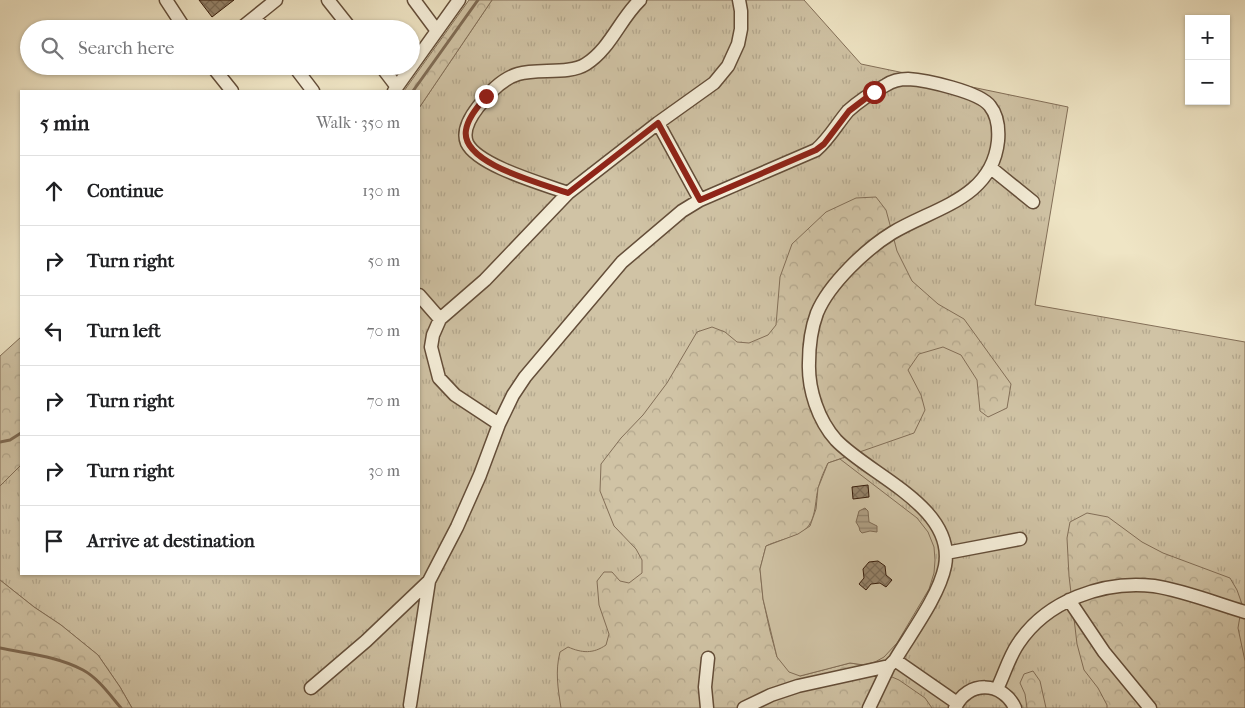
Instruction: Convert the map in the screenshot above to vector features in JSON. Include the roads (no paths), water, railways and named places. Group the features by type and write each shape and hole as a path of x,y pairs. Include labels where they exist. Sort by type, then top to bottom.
{"street":[{"path":"166,0 179,20"},
{"path":"251,20 276,0"},
{"path":"328,0 344,20"},
{"path":"414,0 437,31"},
{"path":"420,55 459,0"},
{"path":"568,193 497,167 480,157 467,142 466,130 480,104 503,81 517,74 571,69 584,65 603,49 640,0"},
{"path":"499,424 454,394 439,378 431,347 433,335 440,319 485,280 568,193 658,123 714,83 728,66 738,44 741,29 739,0"},
{"path":"219,75 231,90"},
{"path":"301,75 312,90"},
{"path":"387,75 396,89 406,75"},
{"path":"410,705 429,581 460,518 499,424 513,395 525,377 622,262 676,216 700,200 816,150 824,144 849,111 889,83 904,79 965,91 984,99 991,106 996,118 998,133 997,150 991,168 971,190 958,200 890,234 862,256 828,294 818,311 812,329 808,364 810,383 816,404 828,430 847,450 922,508 933,520 941,534 946,553 944,567 934,593 892,663 870,708"},
{"path":"658,123 700,200"},
{"path":"991,168 1033,202"},
{"path":"420,297 440,319"},
{"path":"946,553 1020,539"},
{"path":"311,688 366,641 429,581"},
{"path":"997,689 1017,645 1032,626 1047,613 1069,600 1094,591 1137,584 1156,586 1245,612"},
{"path":"1069,600 1104,652 1150,708"},
{"path":"707,708 705,687 708,658"},
{"path":"744,708 771,694 892,663 956,706 966,693 978,688 991,687 1009,697 1016,708"}],"waterway":[{"path":"414,90 478,0"},
{"path":"0,442 10,440 20,434"},
{"path":"0,648 53,658 73,665 88,673 99,682 121,708"}]}
